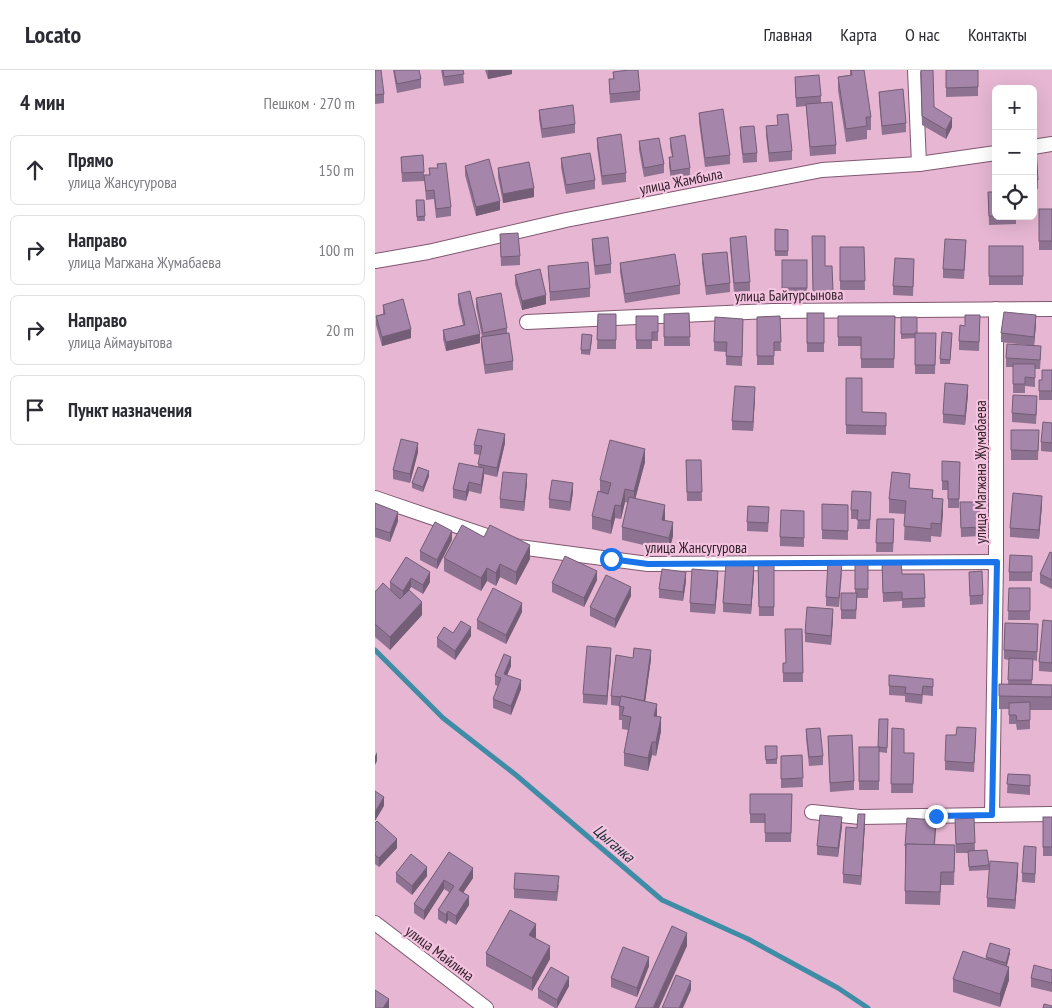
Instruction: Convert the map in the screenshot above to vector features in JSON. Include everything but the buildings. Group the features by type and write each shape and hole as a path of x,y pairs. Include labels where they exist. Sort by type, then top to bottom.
{"street":[{"path":"915,70 919,164"},
{"path":"1037,146 1052,144"},
{"name":"улица Жамбыла","path":"375,261 428,252 566,220 822,170 919,164 992,154"},
{"name":"улица Магжана Жумабаева","path":"992,815 997,562 996,309"},
{"name":"улица Байтурсынова","path":"527,322 772,311 1052,309"},
{"name":"улица Жансугурова","path":"375,498 519,547 648,564 997,562"},
{"path":"812,812 860,817 1052,814"},
{"name":"улица Майлина","path":"375,923 486,1008"}],"waterway":[{"name":"Цыганка","path":"375,650 443,718 516,775 662,900 748,939 838,988 868,1008"}],"route":[{"path":"611,559 648,564 997,562 992,815 936,816"}]}
